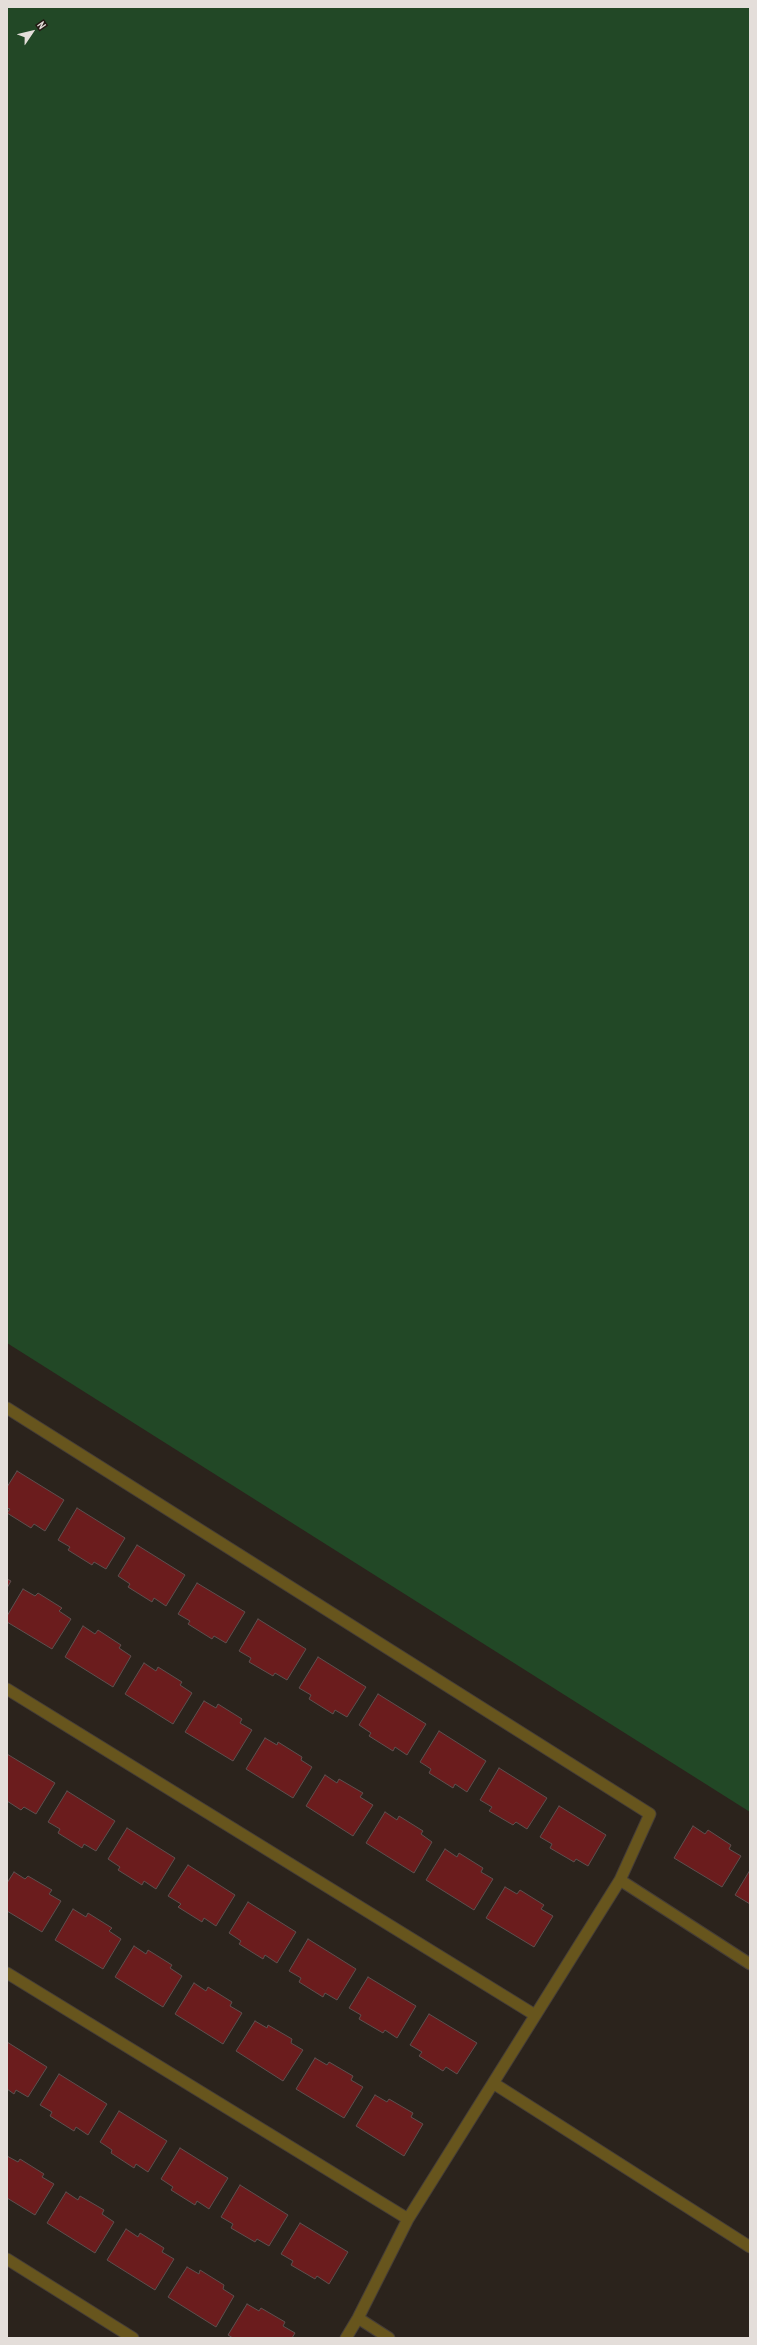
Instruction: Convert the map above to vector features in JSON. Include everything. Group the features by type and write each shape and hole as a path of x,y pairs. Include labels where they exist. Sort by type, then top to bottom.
{"street":[{"path":"7,1408 650,1814 620,1880 408,2219 358,2318 346,2338"},
{"path":"7,1689 535,2015"},
{"path":"620,1880 750,1964"},
{"path":"7,1972 408,2219"},
{"path":"492,2083 750,2247"},
{"path":"7,2258 133,2338"},
{"path":"358,2318 390,2338"}],"green space":[{"path":"7,7 750,7 750,1812 7,1343"}],"building":[{"path":"17,1471 64,1500 45,1531 34,1524 31,1528 7,1513 10,1509 7,1508 7,1487"},
{"path":"77,1508 125,1538 106,1569 94,1562 92,1565 68,1550 70,1547 58,1540"},
{"path":"137,1545 185,1575 166,1606 154,1598 152,1602 128,1587 130,1584 118,1576"},
{"path":"7,1579 11,1581 7,1588"},
{"path":"197,1583 245,1612 226,1643 214,1636 212,1639 188,1624 190,1621 178,1614"},
{"path":"23,1589 35,1596 38,1593 62,1608 59,1611 71,1619 52,1649 7,1622 7,1616"},
{"path":"258,1619 306,1649 287,1680 275,1673 273,1676 249,1662 251,1658 239,1651"},
{"path":"83,1626 95,1634 98,1630 121,1645 119,1648 131,1656 113,1687 65,1657"},
{"path":"318,1657 366,1687 347,1717 335,1710 333,1714 309,1699 311,1695 299,1688"},
{"path":"144,1663 156,1671 158,1667 182,1682 180,1685 192,1693 173,1724 125,1694"},
{"path":"378,1694 426,1724 407,1755 395,1747 393,1751 369,1736 371,1733 359,1725"},
{"path":"204,1701 216,1708 218,1704 242,1719 240,1723 252,1730 233,1761 185,1732"},
{"path":"439,1731 486,1761 467,1792 455,1784 453,1788 429,1773 431,1769 420,1762"},
{"path":"265,1738 277,1745 278,1742 302,1757 301,1760 312,1767 293,1798 246,1769"},
{"path":"7,1754 55,1783 36,1814 24,1807 21,1810 7,1801"},
{"path":"499,1768 547,1798 527,1829 516,1822 513,1825 489,1811 492,1807 480,1800"},
{"path":"325,1775 337,1783 339,1779 363,1793 360,1797 373,1805 353,1836 306,1806"},
{"path":"67,1791 115,1821 96,1851 84,1844 82,1848 58,1833 60,1829 48,1822"},
{"path":"559,1806 606,1835 588,1866 576,1859 574,1862 550,1848 552,1844 540,1837"},
{"path":"385,1812 397,1820 399,1816 423,1831 421,1834 432,1842 414,1873 366,1843"},
{"path":"693,1826 705,1834 708,1830 731,1845 729,1849 741,1856 722,1887 674,1858"},
{"path":"127,1828 175,1858 156,1889 144,1881 142,1885 118,1870 120,1867 108,1859"},
{"path":"445,1849 457,1857 459,1853 483,1868 481,1872 493,1879 474,1910 426,1880"},
{"path":"188,1865 235,1895 216,1926 204,1918 202,1922 178,1907 181,1904 168,1896"},
{"path":"750,1870 750,1904 735,1895"},
{"path":"14,1872 25,1879 28,1876 52,1890 49,1894 61,1901 42,1932 7,1911 7,1883"},
{"path":"505,1887 517,1894 520,1890 544,1905 541,1909 553,1916 534,1947 486,1918"},
{"path":"248,1902 296,1932 277,1963 265,1955 263,1959 239,1944 241,1941 229,1933"},
{"path":"73,1909 86,1917 88,1913 112,1928 109,1931 121,1939 103,1969 55,1940"},
{"path":"308,1939 356,1969 337,2000 325,1993 323,1997 299,1982 301,1978 289,1971"},
{"path":"134,1946 146,1954 148,1950 172,1965 170,1968 182,1976 163,2007 115,1977"},
{"path":"368,1977 416,2006 397,2038 385,2030 383,2033 359,2019 361,2015 349,2008"},
{"path":"194,1983 206,1991 208,1987 232,2002 230,2006 242,2013 223,2044 175,2014"},
{"path":"429,2014 477,2043 457,2074 446,2067 443,2071 419,2056 422,2052 410,2045"},
{"path":"255,2021 267,2028 268,2025 292,2039 291,2043 303,2050 283,2081 236,2051"},
{"path":"7,2042 47,2067 28,2097 16,2090 14,2094 7,2089"},
{"path":"315,2058 327,2065 329,2062 353,2076 351,2080 363,2087 344,2118 296,2089"},
{"path":"59,2074 107,2104 88,2135 76,2127 74,2131 50,2116 52,2112 40,2105"},
{"path":"375,2095 387,2102 389,2099 413,2113 411,2117 423,2124 404,2156 356,2126"},
{"path":"119,2111 167,2141 148,2172 136,2164 134,2168 111,2153 112,2150 100,2142"},
{"path":"180,2148 228,2178 209,2209 197,2201 195,2205 171,2190 173,2187 161,2179"},
{"path":"7,2156 18,2162 20,2159 44,2174 42,2177 54,2184 35,2215 7,2198"},
{"path":"240,2185 288,2215 269,2246 257,2239 255,2242 231,2228 233,2224 221,2217"},
{"path":"66,2192 78,2200 80,2196 104,2210 102,2214 114,2222 95,2253 47,2223"},
{"path":"300,2223 348,2252 329,2284 317,2276 315,2279 291,2265 293,2261 281,2254"},
{"path":"126,2229 138,2237 140,2233 164,2248 162,2252 174,2259 155,2290 107,2260"},
{"path":"187,2267 199,2274 200,2270 224,2285 223,2289 234,2296 216,2327 168,2297"},
{"path":"247,2304 259,2311 261,2308 285,2322 283,2326 295,2333 292,2338 233,2338 228,2335"}]}
